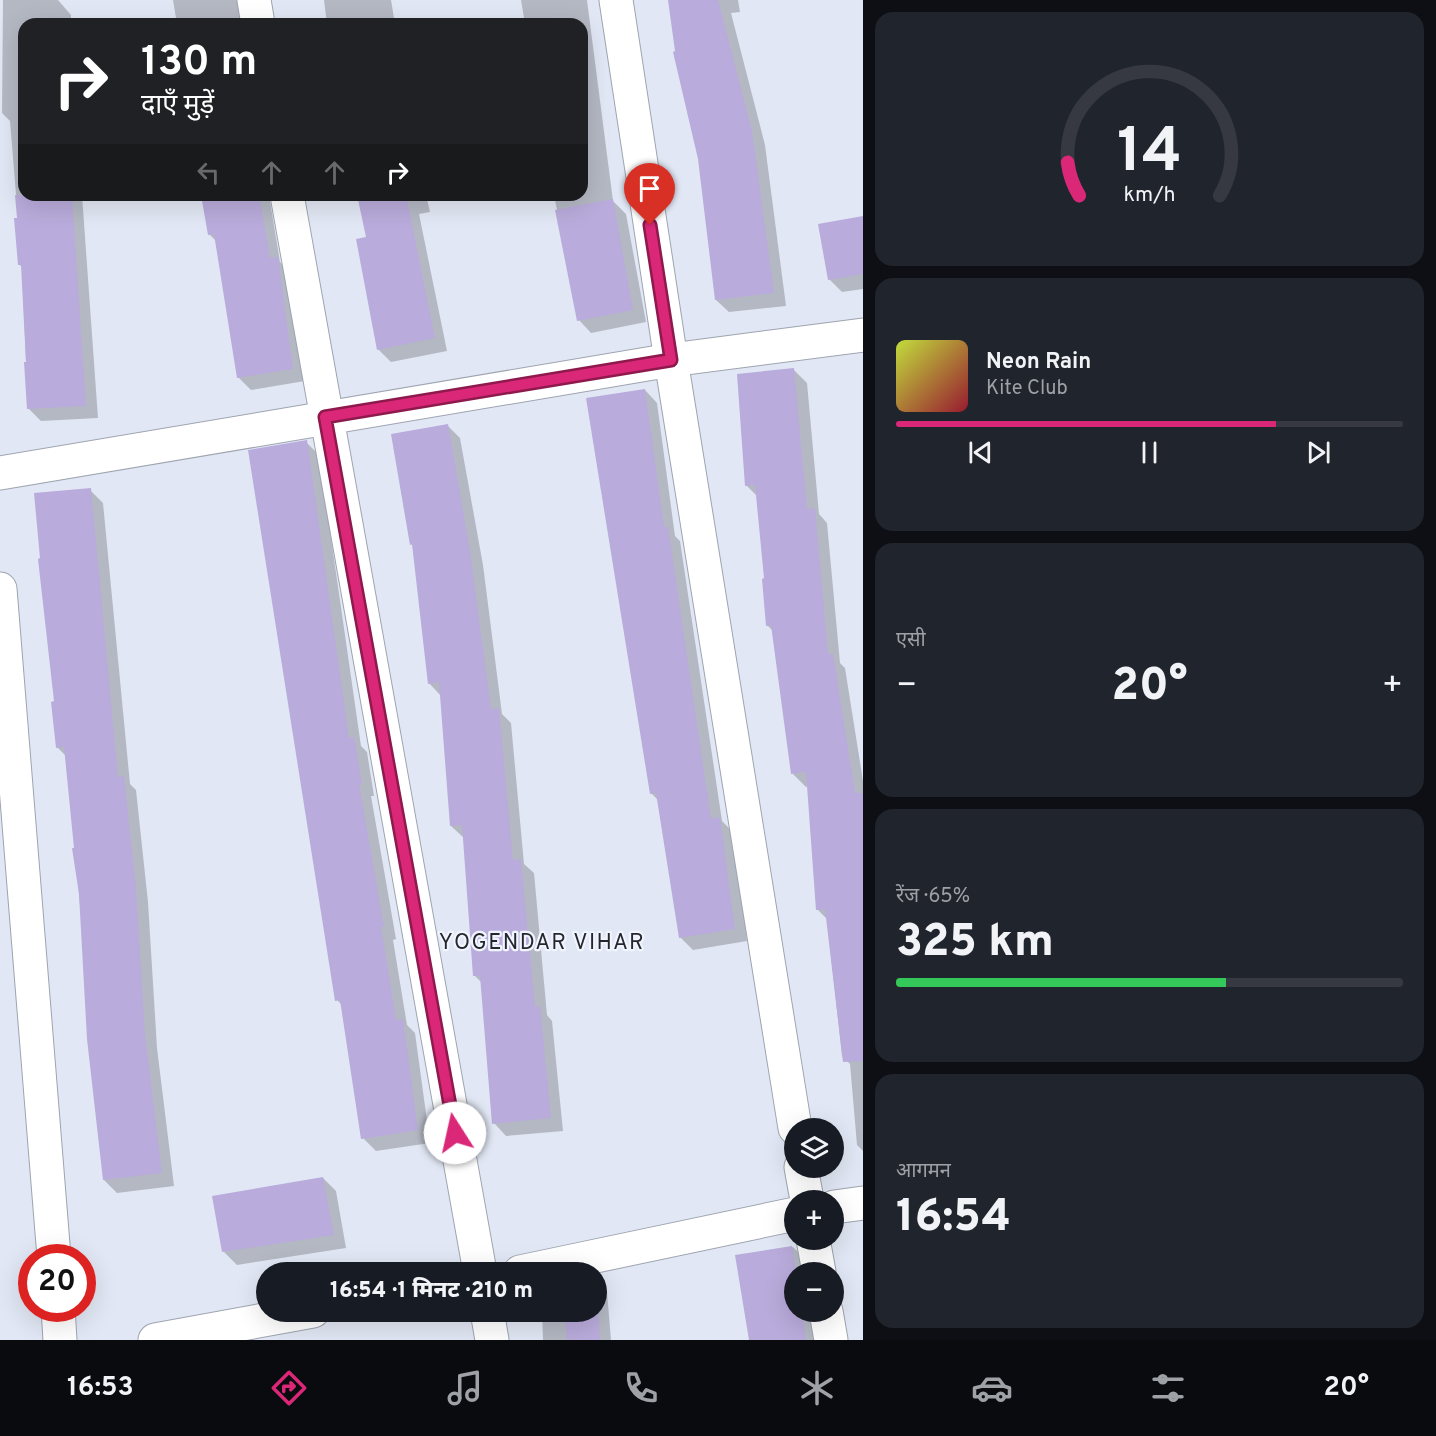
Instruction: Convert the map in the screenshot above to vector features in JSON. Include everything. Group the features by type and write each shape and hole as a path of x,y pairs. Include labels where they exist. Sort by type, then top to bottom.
{"lane":[{"path":"254,0 257,18"},
{"path":"616,0 671,360 793,1118"},
{"path":"288,201 478,1262"},
{"path":"0,473 671,360 863,335"},
{"path":"0,589 53,1244"},
{"path":"844,1206 863,1203"},
{"path":"567,1262 784,1216"},
{"path":"155,1340 256,1321"},
{"path":"59,1322 60,1340"},
{"path":"489,1322 492,1340"},
{"path":"828,1322 831,1340"}],"building":[{"path":"668,0 718,0 752,131 774,293 715,300 698,159 673,52 675,51"},
{"path":"15,195 18,195 18,201 72,201 86,406 27,409 21,265 18,265 14,218 17,218"},
{"path":"613,199 633,310 577,321 555,210"},
{"path":"202,201 260,201 270,258 278,257 293,369 237,378 214,234 208,235"},
{"path":"358,201 407,201 435,338 377,350 356,239 366,237"},
{"path":"863,216 863,274 828,280 818,224"},
{"path":"794,368 807,509 815,508 828,654 833,654 855,793 863,793 863,1061 843,1062 825,909 816,910 806,772 791,774 771,625 766,626 755,485 745,486 737,374"},
{"path":"645,389 664,527 668,527 711,819 720,817 735,929 679,938 656,793 650,794 586,398"},
{"path":"448,424 470,551 491,709 499,708 513,860 521,859 535,1007 540,1006 551,1118 492,1124 480,976 473,976 462,825 450,826 439,682 428,684 412,544 410,545 391,434"},
{"path":"307,440 349,738 354,737 362,784 359,784 384,927 381,927 396,1020 403,1019 418,1130 361,1139 340,1000 335,1001 248,450"},
{"path":"91,488 118,777 124,776 136,888 145,1034 162,1173 103,1180 87,1039 79,894 72,848 74,848 64,747 56,748 51,702 54,701 38,559 40,558 34,493"},
{"path":"323,1177 334,1235 222,1252 212,1196"},
{"path":"784,1247 784,1250 793,1250 794,1262 784,1262 784,1322 804,1322 806,1340 749,1340 735,1255"},
{"path":"565,1322 599,1322 600,1340 567,1340"}],"district":[{"name":"YOGENDAR VIHAR","path":"542,941"}],"route":[{"path":"455,1133 325,417 671,360 650,225"}]}
